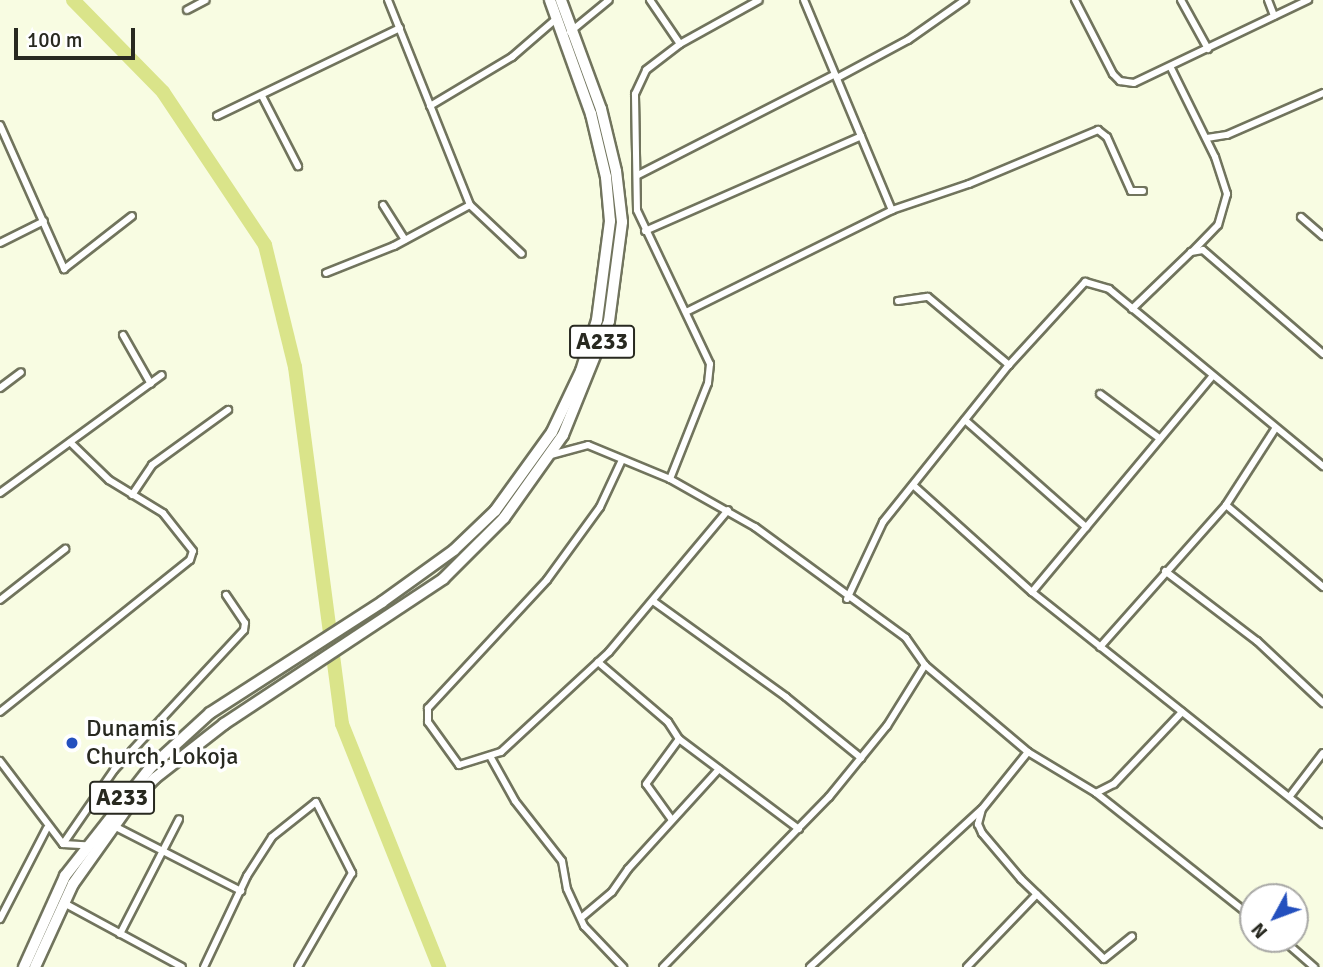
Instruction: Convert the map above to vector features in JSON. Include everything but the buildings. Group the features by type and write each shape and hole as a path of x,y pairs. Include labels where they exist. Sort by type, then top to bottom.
{"highway":[{"name":"A233","path":"35,967 62,903 114,826 177,756 392,616 466,559 504,518 551,455 587,384 609,321 622,222 607,134 569,33 557,17 550,0"},
{"name":"A233","path":"24,967 49,907 85,845 123,796 171,746 211,713 434,566 495,511 546,442 581,371 607,269 610,200 561,0"}],"street":[{"path":"187,10 197,2 206,0"},
{"path":"388,0 470,205 522,254"},
{"path":"569,33 609,0"},
{"path":"650,0 680,44"},
{"path":"670,479 710,372 708,353 645,231 638,209 638,84 646,70 680,44 759,0"},
{"path":"804,0 892,210"},
{"path":"638,175 908,40 965,0"},
{"path":"1074,0 1120,81 1134,83 1171,68 1308,0"},
{"path":"1181,0 1208,49"},
{"path":"1268,0 1274,16"},
{"path":"430,106 512,57 557,17"},
{"path":"217,116 400,28"},
{"path":"1132,309 1218,225 1225,209 1227,194 1207,138 1171,68"},
{"path":"1207,138 1227,135 1323,93"},
{"path":"262,96 298,166"},
{"path":"0,125 64,269 132,216"},
{"path":"688,310 892,210 970,184 1098,130 1107,138 1131,191 1143,191"},
{"path":"645,231 861,136"},
{"path":"383,205 405,240"},
{"path":"326,273 405,240 470,205"},
{"path":"1301,217 1323,236"},
{"path":"0,243 44,221"},
{"path":"1191,252 1203,250 1323,354"},
{"path":"847,599 871,541 913,485 1009,365 1086,282 1101,284 1323,467"},
{"path":"898,301 928,297 1009,365"},
{"path":"123,335 151,384"},
{"path":"0,388 21,372"},
{"path":"0,493 162,376"},
{"path":"1032,592 1212,377"},
{"path":"1100,394 1159,439"},
{"path":"132,495 152,465 228,410"},
{"path":"965,420 1086,527"},
{"path":"1100,647 1226,505 1275,429"},
{"path":"0,712 190,561 193,551 163,513 102,474 70,442"},
{"path":"551,455 582,444 621,462 670,479 728,510 847,599 906,638 925,665 1028,752 1096,793 1239,907"},
{"path":"621,462 600,507 547,580 428,708 428,722 459,765 501,752 598,662 653,601 728,510"},
{"path":"913,485 1032,592 1323,824"},
{"path":"1226,505 1323,587"},
{"path":"0,600 65,549"},
{"path":"1165,571 1257,641 1323,703"},
{"path":"63,844 114,770 244,630 245,623 226,595"},
{"path":"653,601 786,696 861,758"},
{"path":"598,662 668,722 679,739 799,829"},
{"path":"663,967 799,829 861,758 925,665"},
{"path":"1096,793 1114,784 1182,712"},
{"path":"673,820 646,784 679,739"},
{"path":"810,967 982,809 1028,752"},
{"path":"1290,796 1323,753"},
{"path":"491,756 515,801 562,861 568,889 581,918 623,967"},
{"path":"0,761 47,828 63,844 85,845"},
{"path":"581,918 612,892 719,769"},
{"path":"204,967 241,891 272,836 316,802 352,873 298,967"},
{"path":"982,809 978,824 982,833 1037,894 1104,959"},
{"path":"120,934 179,819"},
{"path":"114,826 164,849 241,891"},
{"path":"0,919 47,828"},
{"path":"967,967 1037,894"},
{"path":"62,903 183,967"},
{"path":"1103,967 1104,959 1132,936"},
{"path":"1298,953 1314,967"}],"waterway":[{"path":"73,0 163,92 265,245 295,367 342,724 439,967"}],"place":[{"name":"Dunamis Church, Lokoja","path":"72,743"}]}
